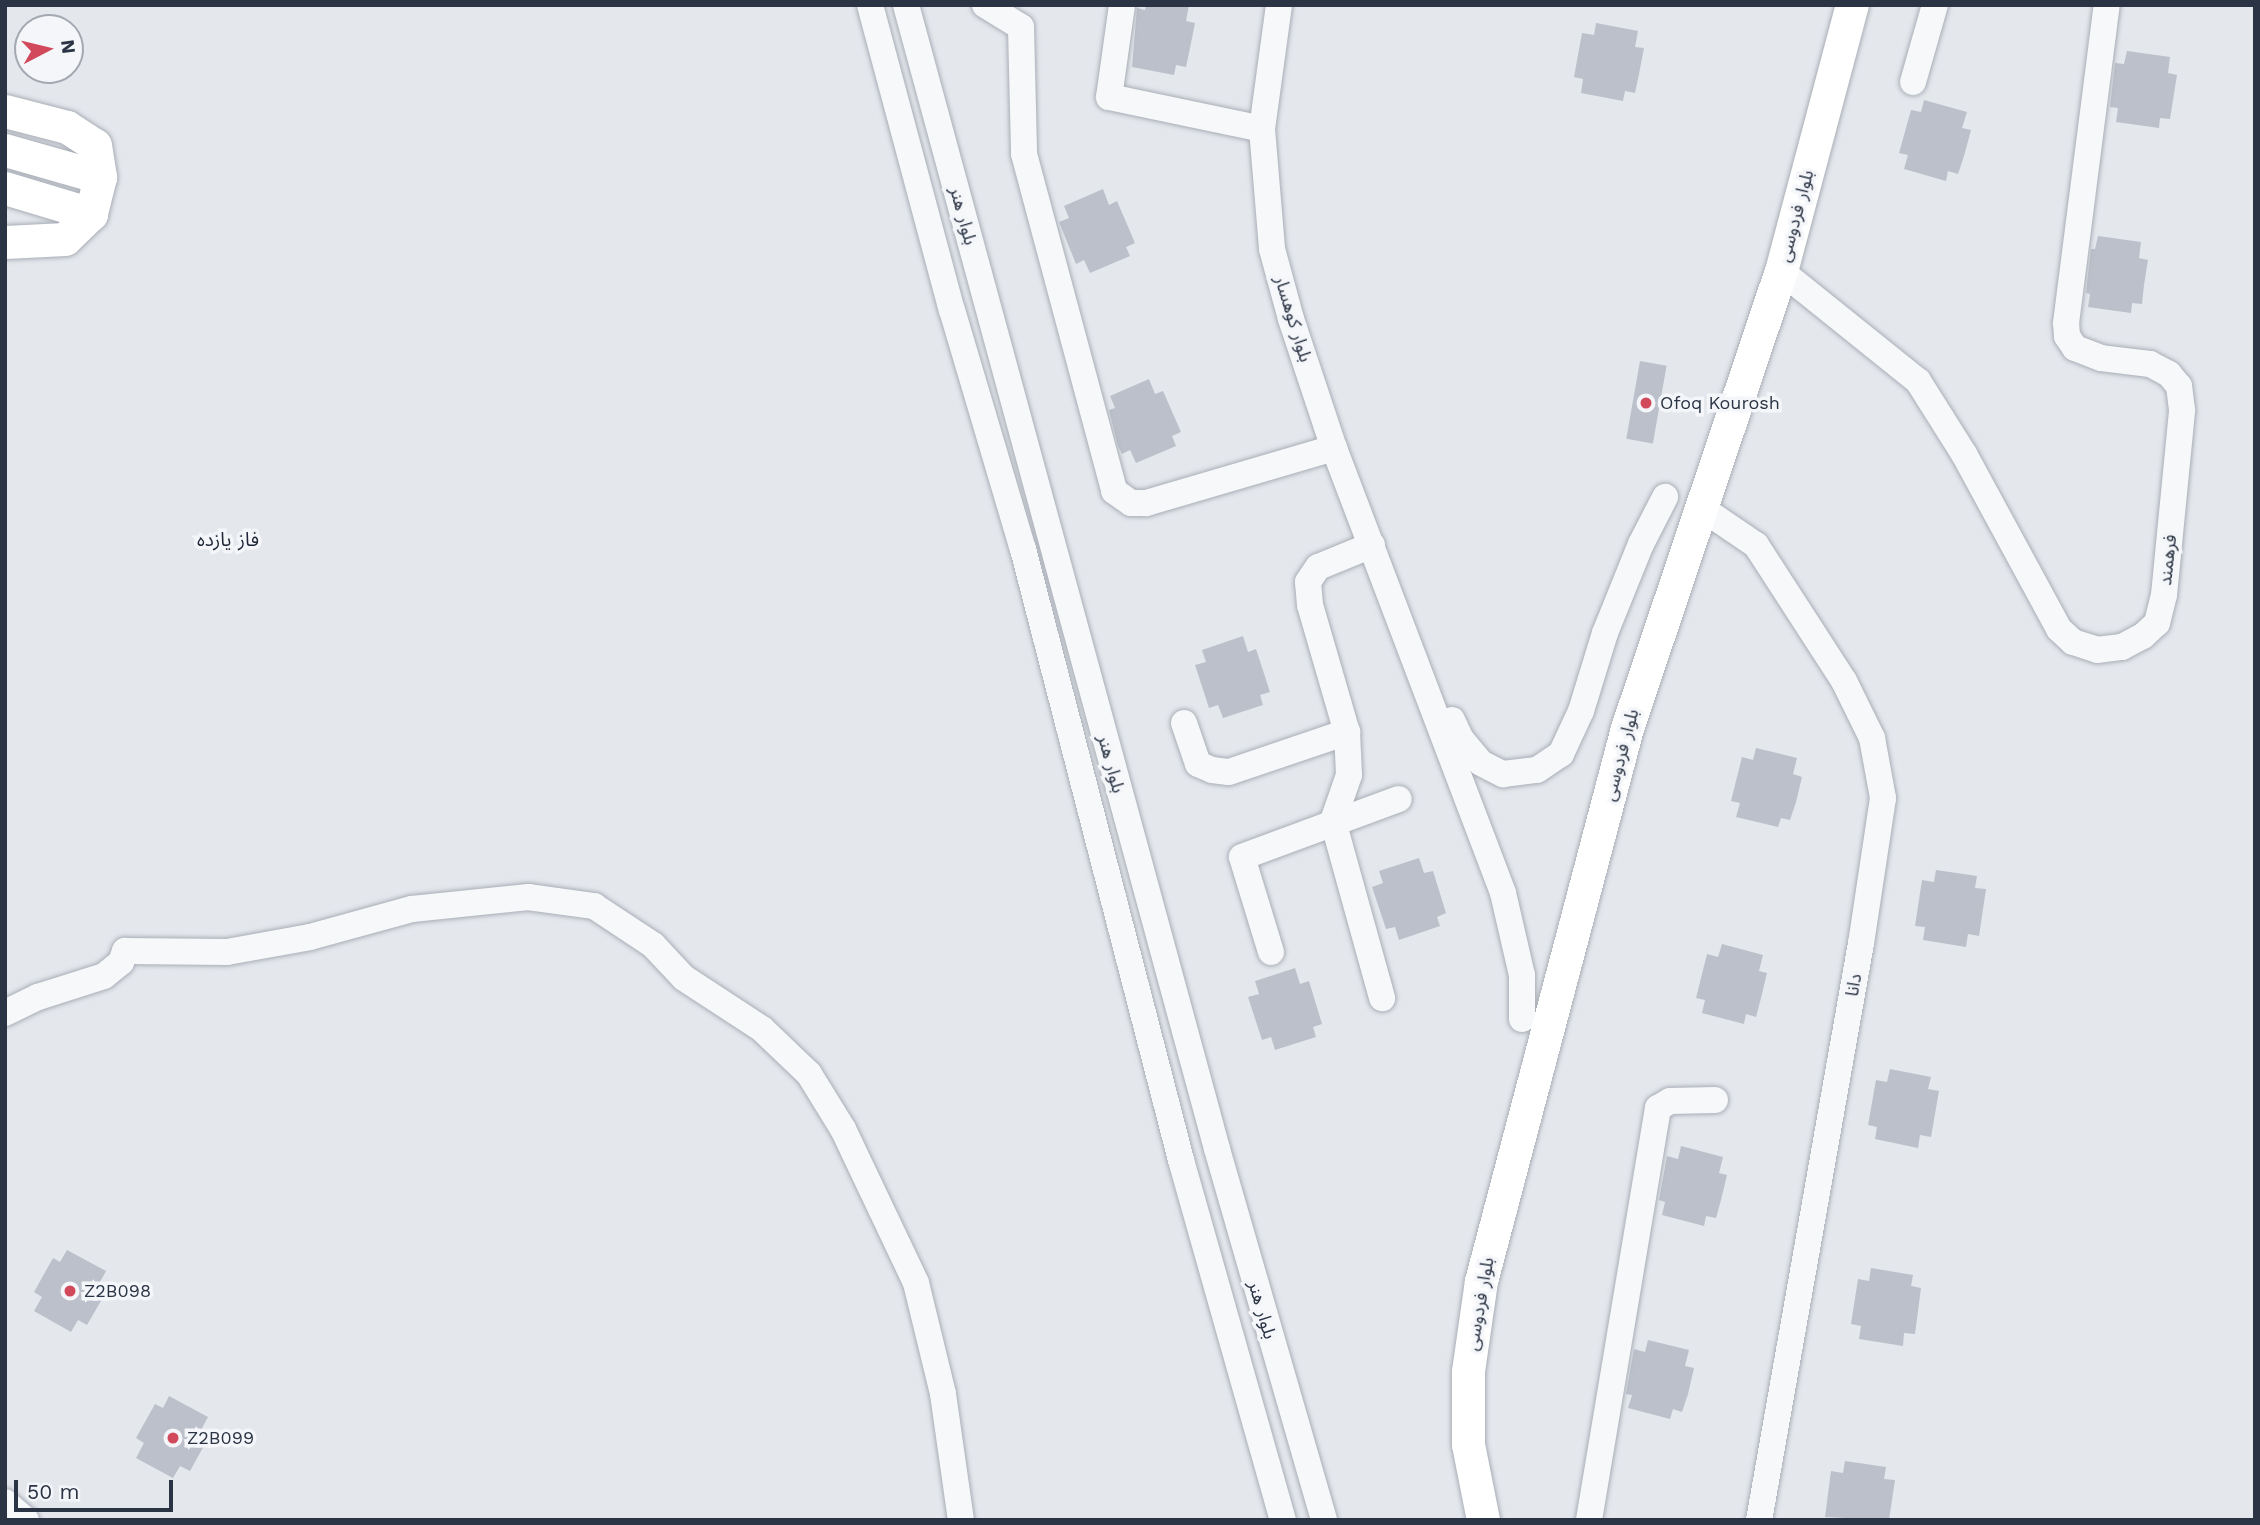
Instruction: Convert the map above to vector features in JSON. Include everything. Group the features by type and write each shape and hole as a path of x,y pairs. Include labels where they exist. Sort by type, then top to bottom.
{"main road":[{"name":"بلوار فردوسی","path":"1483,1520 1468,1444 1468,1371 1481,1281 1627,727 1781,271 1852,5"},
{"path":"5,111 67,127 95,145 100,177 91,214 65,239 13,239"},
{"path":"5,150 100,177"},
{"path":"5,188 91,214"}],"street":[{"name":"بلوار هنر","path":"870,5 952,310 1023,549 1181,1160 1283,1520"},
{"name":"بلوار هنر","path":"906,5 1217,1149 1324,1520"},
{"path":"985,5 1021,27 1024,154 1114,491 1131,503 1146,503 1335,448"},
{"path":"1122,5 1109,97 1262,130"},
{"name":"بلوار کوهسار","path":"1279,5 1262,130 1272,249 1291,318 1335,448 1401,618"},
{"path":"1913,82 1935,5"},
{"name":"فرهمند","path":"1781,271 1918,381 1964,454 2059,629 2073,642 2097,650 2122,647 2143,636 2157,623 2164,595 2182,410 2179,386 2169,374 2150,365 2101,358 2075,348 2067,336 2066,323 2108,5"},
{"path":"1401,618 1461,739 1481,763 1503,774 1537,770 1561,754 1581,711 1605,633 1641,544 1665,497"},
{"name":"دانا","path":"1700,507 1756,545 1844,681 1872,738 1883,799 1861,943 1759,1520"},
{"path":"1372,545 1318,567 1308,582 1310,605 1347,732 1349,775 1333,821 1382,998"},
{"path":"1401,618 1503,893 1522,975 1522,1019"},
{"path":"1184,723 1198,764 1212,770 1229,772 1347,732"},
{"path":"1272,953 1242,857 1333,821 1399,799"},
{"path":"5,1013 38,997 104,976 121,962 125,951 227,952 310,937 412,909 528,897 594,906 653,945 684,978 762,1029 810,1074 843,1129 916,1283 943,1394 958,1517"},
{"path":"1589,1520 1658,1108 1670,1101 1715,1100"}],"building":[{"path":"1146,5 1189,5 1186,21 1195,23 1186,67 1176,65 1174,75 1132,67 1137,8 1145,10"},
{"path":"1596,23 1638,31 1635,47 1644,48 1635,93 1625,91 1623,101 1581,93 1583,79 1574,77 1582,33 1594,35"},
{"path":"2127,51 2170,57 2168,73 2177,75 2170,119 2160,118 2159,128 2116,122 2118,108 2110,107 2115,63 2124,64"},
{"path":"1924,100 1967,112 1962,128 1971,130 1964,156 1958,174 1948,171 1946,181 1904,169 1908,155 1899,153 1911,110 1921,112"},
{"path":"1103,189 1109,205 1117,201 1135,243 1126,247 1130,256 1090,273 1084,260 1076,264 1059,222 1069,218 1064,206"},
{"path":"2098,236 2141,242 2139,258 2148,260 2142,304 2132,303 2131,313 2088,307 2090,294 2086,293 2091,249 2095,249"},
{"name":"Ofoq Kourosh","path":"1640,361 1667,366 1653,443 1626,439"},
{"path":"1149,379 1155,394 1163,391 1181,432 1172,436 1176,446 1136,463 1130,450 1122,454 1118,446 1109,410 1115,408 1110,396"},
{"path":"1243,636 1248,652 1256,649 1270,692 1260,695 1263,705 1223,718 1218,705 1209,708 1195,665 1206,662 1202,650"},
{"path":"1756,748 1797,758 1793,774 1802,777 1796,802 1790,820 1781,818 1778,827 1736,817 1740,803 1731,801 1742,757 1753,760"},
{"path":"1419,858 1424,873 1433,871 1446,913 1437,917 1440,926 1399,940 1395,927 1386,929 1372,887 1383,883 1379,871"},
{"path":"1936,870 1977,876 1975,888 1986,889 1979,936 1968,934 1966,947 1923,940 1925,927 1915,926 1922,880 1934,882"},
{"path":"1722,944 1763,955 1759,971 1767,973 1756,1017 1746,1014 1744,1024 1702,1013 1705,1000 1696,998 1707,954 1718,957"},
{"path":"1295,968 1300,984 1309,981 1322,1024 1313,1027 1316,1037 1275,1050 1271,1037 1262,1040 1248,997 1259,994 1255,981"},
{"path":"1890,1069 1931,1077 1928,1089 1939,1091 1931,1137 1920,1135 1918,1148 1875,1139 1877,1127 1868,1125 1876,1080 1887,1082"},
{"path":"1681,1146 1723,1157 1719,1173 1727,1175 1721,1200 1716,1218 1706,1216 1704,1226 1662,1215 1665,1202 1659,1200 1667,1156 1678,1159"},
{"name":"Z2B098","path":"67,1250 106,1271 100,1282 109,1287 87,1325 78,1320 71,1332 34,1311 42,1297 34,1292 53,1258 60,1262"},
{"path":"1871,1268 1913,1275 1911,1286 1921,1288 1915,1334 1904,1333 1903,1346 1859,1339 1861,1326 1851,1324 1858,1279 1869,1281"},
{"path":"1648,1340 1689,1350 1685,1366 1694,1368 1688,1394 1682,1412 1673,1409 1670,1419 1628,1408 1632,1395 1626,1394 1634,1349 1645,1352"},
{"name":"Z2B099","path":"169,1396 208,1417 202,1428 211,1433 190,1471 180,1466 173,1478 136,1458 144,1443 136,1438 155,1404 163,1408"},
{"path":"1845,1461 1886,1467 1884,1479 1895,1480 1889,1520 1825,1517 1831,1471 1843,1473"}],"place":[{"name":"Ofoq Kourosh","path":"1646,403"},
{"name":"Z2B098","path":"70,1291"},
{"name":"Z2B099","path":"173,1438"}],"district":[{"name":"فاز یازده","path":"228,540"}]}
